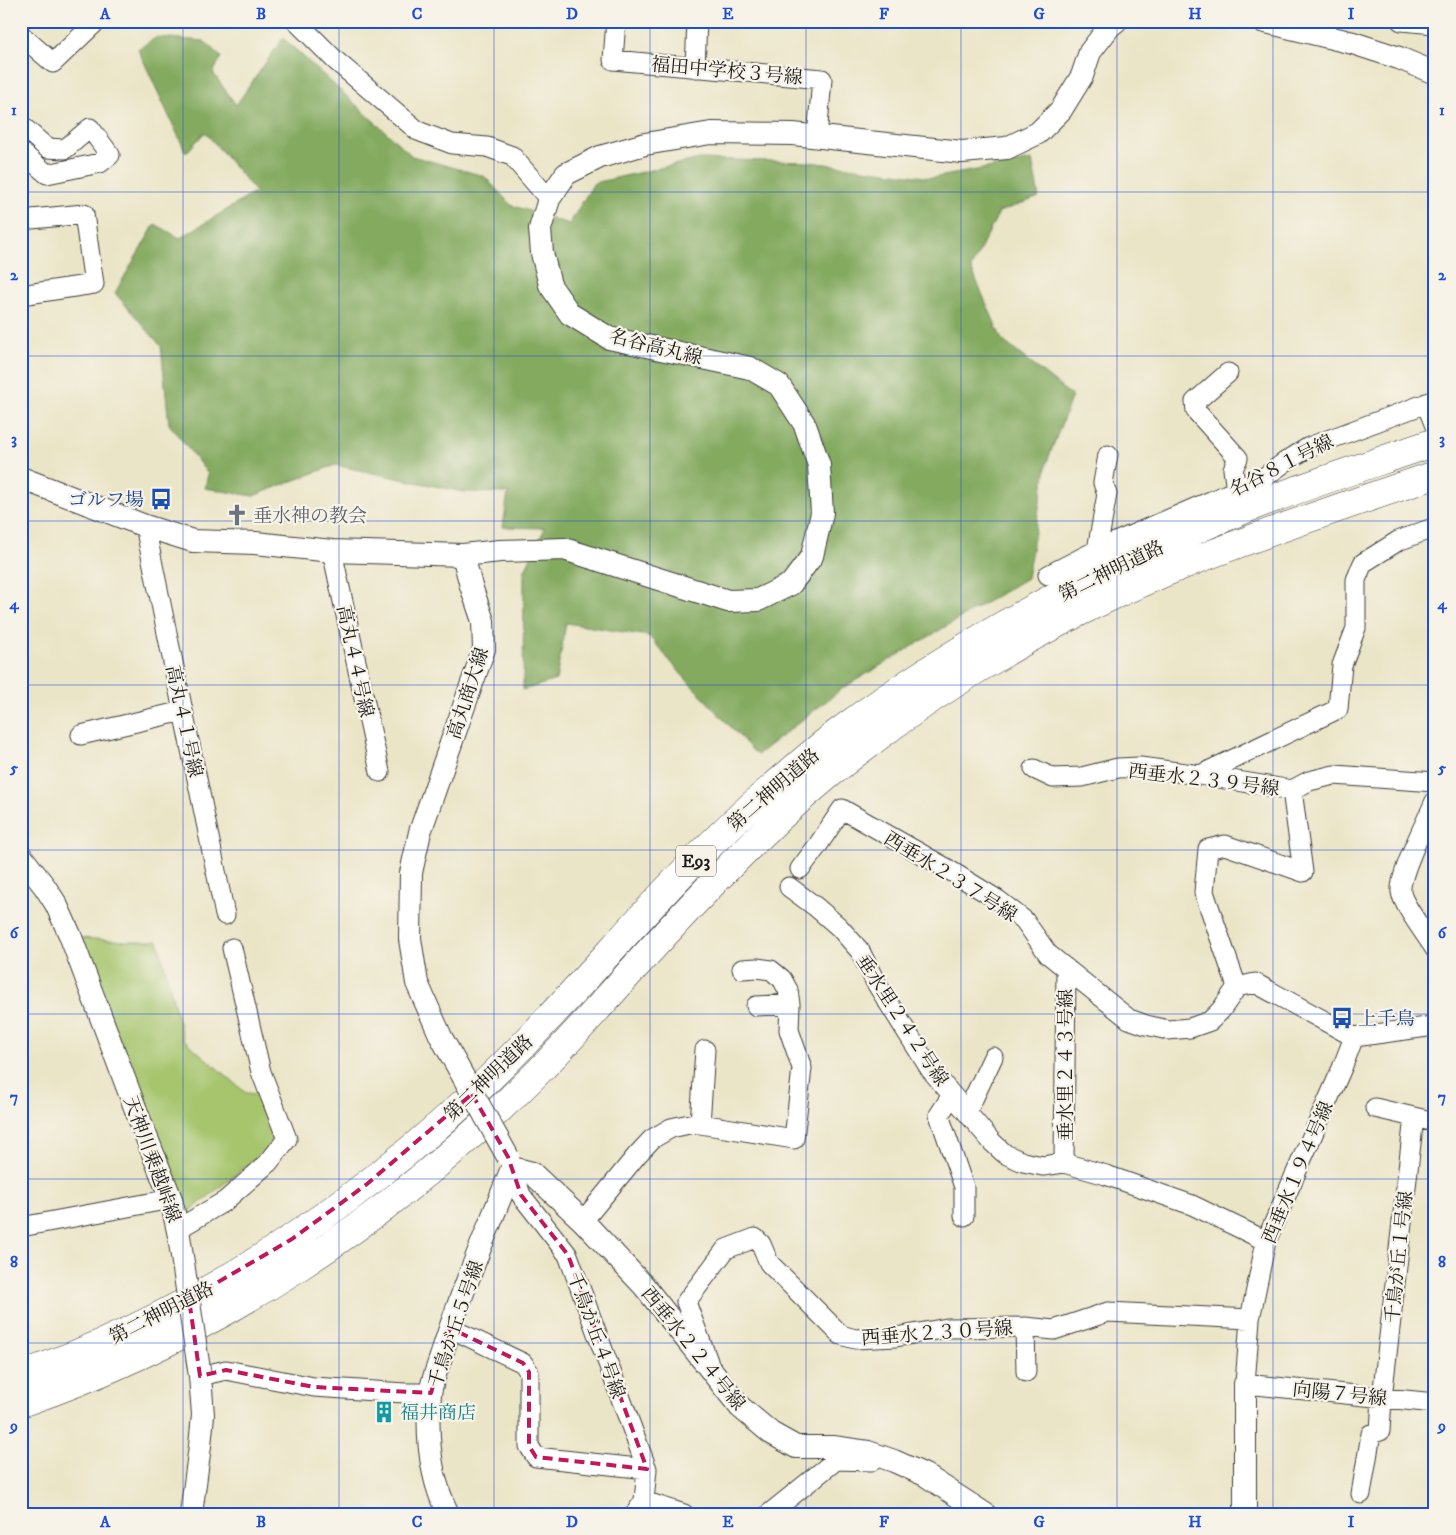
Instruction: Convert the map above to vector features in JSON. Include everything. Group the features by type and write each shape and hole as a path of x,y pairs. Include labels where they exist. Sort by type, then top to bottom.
{"highway":[{"name":"第二神明道路","path":"21,1374 119,1335 209,1289 292,1239 368,1184 443,1121 518,1051 702,854 769,790 838,733 902,687 1030,610 1128,560 1251,507 1435,442"},
{"name":"第二神明道路","path":"21,1403 130,1360 221,1313 305,1264 389,1204 462,1143 534,1076 728,867 790,808 854,754 917,709 980,668 1047,630 1117,594 1189,562 1262,534 1435,476"}],"street":[{"path":"21,35 53,63 97,21"},
{"path":"296,21 335,60 418,131 452,144 487,147 512,156 548,199"},
{"name":"福田中学校３号線","path":"616,21 613,60 822,79 817,137"},
{"path":"696,68 697,21"},
{"name":"名谷高丸線","path":"463,555 500,551 564,549 728,600 758,600 791,584 812,556 822,513 818,465 805,425 779,385 750,368 609,338 570,314 550,285 542,253 540,229 548,199 566,174 600,157 645,144 711,133 793,134 962,152 1007,148 1038,133 1061,110 1082,76 1090,52 1116,21"},
{"path":"1262,21 1353,43 1399,58 1435,73"},
{"path":"1401,21 1435,24"},
{"path":"21,124 47,148 65,150 90,128 110,155 100,163 47,174 21,152"},
{"path":"21,220 84,214 94,284 21,294"},
{"path":"1228,372 1195,402 1196,411 1238,458 1233,469 1236,490"},
{"name":"名谷８１号線","path":"1048,574 1097,550 1262,478 1309,447 1431,410"},
{"path":"1097,550 1107,494 1103,483 1108,455"},
{"path":"21,478 145,526 193,540 332,551 463,555"},
{"name":"高丸４１号線","path":"145,526 225,915"},
{"path":"1200,775 1338,709 1342,665 1356,628 1356,580 1363,563 1398,541 1435,527"},
{"name":"高丸４４号線","path":"332,551 380,772"},
{"name":"高丸商大線","path":"463,555 483,621 484,649 420,832 411,873 410,939 417,983 441,1037 510,1163"},
{"path":"81,735 183,712"},
{"name":"西垂水２３９号線","path":"1034,769 1053,778 1082,777 1118,768 1140,767 1292,790 1309,781 1334,776 1435,782"},
{"path":"1292,790 1303,872 1225,845 1208,849 1204,892 1237,987 1255,983 1354,1036 1427,1027 1435,1023"},
{"path":"1435,801 1405,869 1401,892 1411,913 1435,949"},
{"name":"西垂水２３７号線","path":"800,869 842,809 998,900 1024,920 1048,954 1129,1018 1146,1025 1168,1030 1190,1028 1210,1021 1221,1010 1237,987"},
{"name":"天神川乗越峠線","path":"21,856 56,904 70,935 171,1198 179,1233 200,1376 202,1415 200,1446 191,1514"},
{"name":"垂水里２４２号線","path":"789,888 816,907 838,927 860,952 876,983 930,1069 992,1142 1005,1154 1023,1162 1043,1166 1064,1163 1099,1172 1192,1205 1266,1241"},
{"path":"179,1233 224,1201 268,1163 287,1139 261,1072 232,948"},
{"path":"583,1221 652,1139 671,1128 694,1123 794,1139 802,1068 789,1030 790,1004 788,990 782,979 771,970 757,968 742,969"},
{"name":"垂水里２４３号線","path":"1064,1163 1066,968"},
{"path":"756,1006 790,1004"},
{"name":"西垂水１９４号線","path":"1245,1514 1245,1384 1250,1319 1266,1241 1342,1068 1354,1036"},
{"path":"700,1124 705,1050"},
{"path":"967,1112 993,1057"},
{"path":"952,1095 939,1115 971,1185 964,1216"},
{"path":"1375,1108 1435,1122"},
{"name":"千鳥が丘１号線","path":"1361,1494 1371,1434 1380,1431 1382,1398 1414,1117"},
{"name":"西垂水２２４号線","path":"510,1163 532,1173 583,1221 644,1286 740,1407 771,1433 796,1447 833,1447 868,1452 894,1461 925,1475 986,1514"},
{"name":"千鳥が丘５号線","path":"448,1514 431,1461 429,1431 430,1393 450,1328 510,1163"},
{"name":"千鳥が丘４号線","path":"510,1163 521,1195 568,1255 647,1469 639,1507"},
{"path":"21,1227 171,1198"},
{"name":"西垂水２３０号線","path":"712,1372 686,1302 726,1249 755,1238 769,1263 841,1335 856,1339 896,1337 947,1328 1025,1327 1054,1330 1108,1312 1250,1319"},
{"path":"1025,1327 1026,1372"},
{"path":"450,1328 523,1362 529,1372 529,1446 536,1457 647,1469"},
{"path":"200,1376 226,1370 314,1387 430,1393"},
{"name":"向陽７号線","path":"1245,1384 1435,1403"},
{"path":"769,1514 836,1460 894,1461"},
{"path":"639,1507 684,1514"}],"highlighted area":[{"path":"472,1094 508,1157 521,1195 568,1255 647,1469 536,1457 529,1446 529,1372 523,1363 450,1328 431,1393 314,1387 226,1370 200,1376 189,1299 292,1239 367,1184"}],"green space":[{"path":"157,37 204,41 221,57 213,73 236,105 283,38 412,156 484,176 511,205 569,224 594,183 699,159 810,162 932,178 1032,160 1039,197 999,212 971,268 1002,340 1072,396 1047,462 1027,578 843,688 757,755 682,675 649,636 566,623 556,680 523,690 524,572 545,528 503,527 508,493 463,492 335,465 253,496 205,488 208,474 169,424 161,346 115,293 155,224 180,238 256,192 205,132 186,153 138,49"},
{"path":"79,938 158,941 183,1039 246,1093 259,1094 274,1136 270,1147 185,1215"}],"place":[{"name":"ゴルフ場","path":"161,499"},
{"name":"垂水神の教会","path":"237,515"},
{"name":"上千鳥","path":"1342,1018"},
{"name":"福井商店","path":"384,1412"}]}
